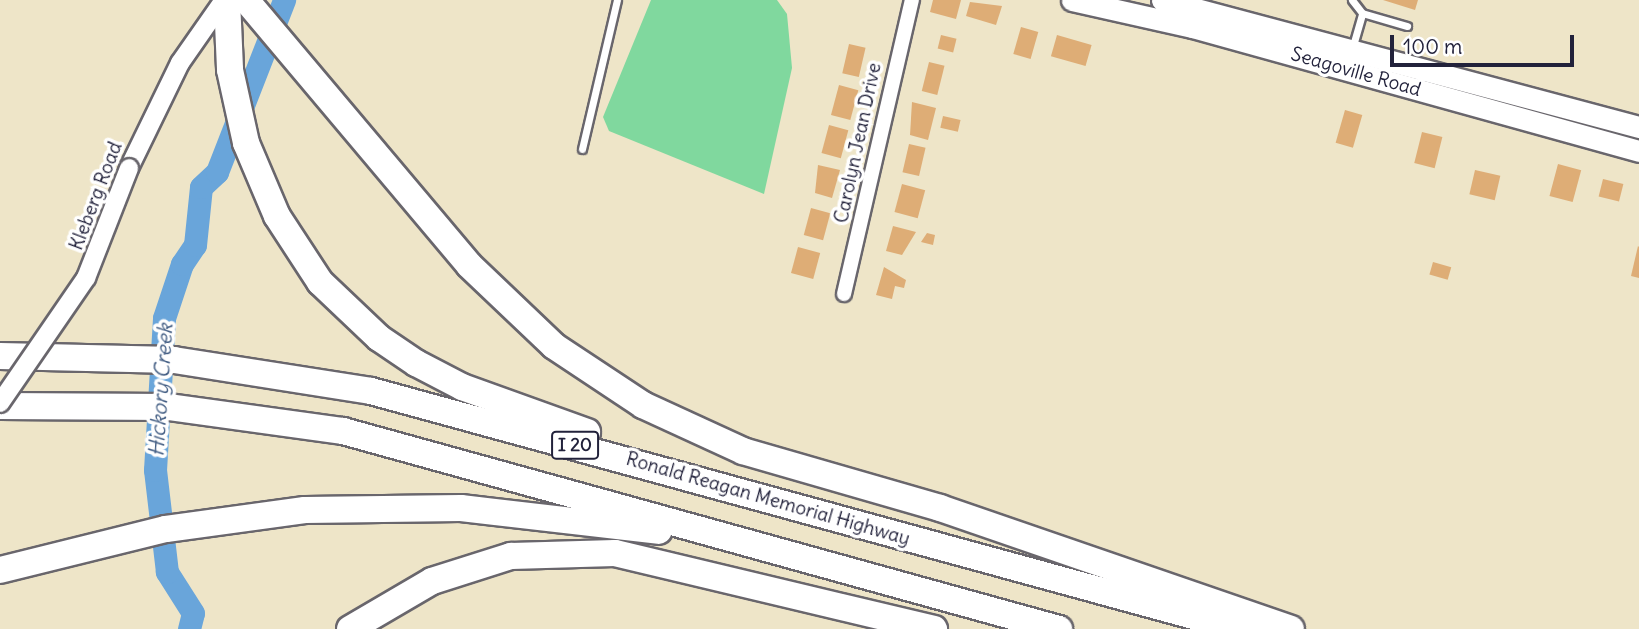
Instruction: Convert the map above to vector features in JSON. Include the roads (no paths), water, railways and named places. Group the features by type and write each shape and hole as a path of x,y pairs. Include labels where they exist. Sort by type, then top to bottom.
{"highway":[{"path":"226,0 230,70 246,143 277,216 320,282 379,338 462,387 867,527"},
{"path":"249,4 412,193 469,265 554,346 675,422 743,451 940,508 1291,629"},
{"name":"Ronald Reagan Memorial Highway","path":"0,356 120,355 282,372 435,407 1241,629"},
{"name":"I 20","path":"0,405 112,404 272,419 408,447 1059,629"},
{"path":"0,570 69,550 254,515 408,506 592,520 686,536 972,604"},
{"path":"350,629 432,581 510,556 615,553 934,629"}],"main road":[{"name":"Seagoville Road","path":"1072,0 1196,12"},
{"name":"Seagoville Road","path":"1162,0 1639,151"},
{"name":"Seagoville Road","path":"1349,60 1639,127"}],"street":[{"name":"Kleberg Road","path":"0,405 86,278 129,168 180,63 226,0"},
{"name":"Carolyn Jean Drive","path":"844,294 912,0"}],"lane":[{"path":"582,149 617,0"},
{"path":"1352,0 1362,13 1407,26"},
{"path":"1349,60 1362,13"}],"waterway":[{"name":"Hickory Creek","path":"189,629 193,613 167,572 155,470 164,318 182,264 195,245 201,187 217,172 284,0"}]}
